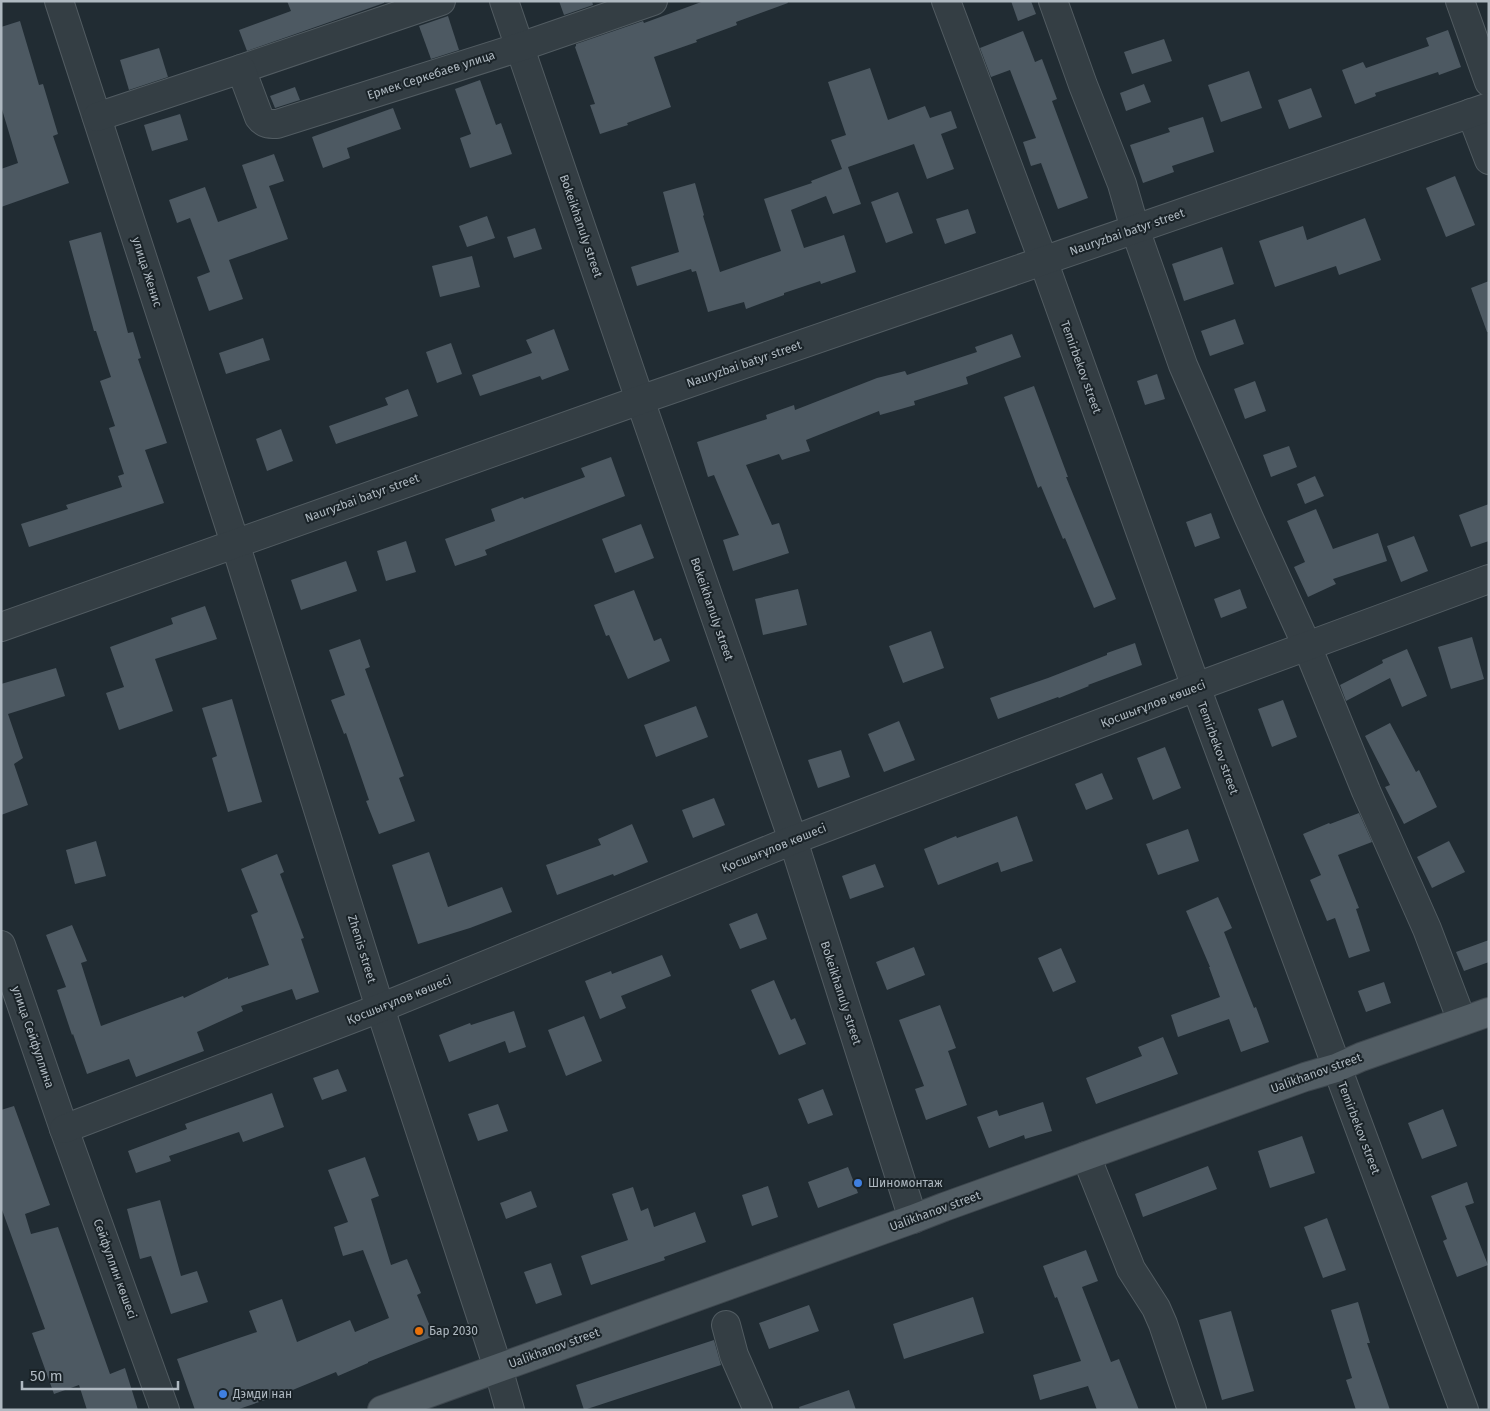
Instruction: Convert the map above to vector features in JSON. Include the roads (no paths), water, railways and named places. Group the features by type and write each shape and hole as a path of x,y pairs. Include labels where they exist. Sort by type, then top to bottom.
{"main road":[{"name":"Ualikhanov street","path":"382,1410 1489,1012"}],"street":[{"path":"97,117 441,1"},
{"name":"Bokeikhanuly street","path":"504,1 793,840 913,1219"},
{"name":"Ермек Серкебаев улица","path":"241,69 259,117 263,122 277,124 520,47 653,1"},
{"name":"Temirbekov street","path":"946,1 1043,260 1196,687 1336,1068 1355,1114 1464,1410"},
{"path":"1053,1 1083,85 1122,184 1135,229 1183,365 1307,646 1366,790 1427,930 1462,1021"},
{"path":"1460,1 1489,82"},
{"name":"улица Женис","path":"61,2 235,543"},
{"path":"1480,110 1489,160"},
{"name":"Nauryzbai batyr street","path":"1,627 640,400 1480,110"},
{"name":"Zhenis street","path":"235,543 380,1008 498,1368 510,1410"},
{"name":"Қосшығұлов көшесі","path":"64,1129 380,1008 793,840 1196,687 1489,579"},
{"name":"улица Сейфуллина","path":"1,945 64,1129"},
{"name":"Сейфуллин көшесі","path":"64,1129 165,1410"},
{"path":"1086,1156 1130,1269 1156,1308 1163,1324 1192,1410"},
{"path":"726,1325 734,1355 758,1410"}],"place":[{"name":"Шиномонтаж","path":"858,1183"},
{"name":"Бар 2030","path":"419,1331"},
{"name":"Дэмди нан","path":"223,1394"}]}
